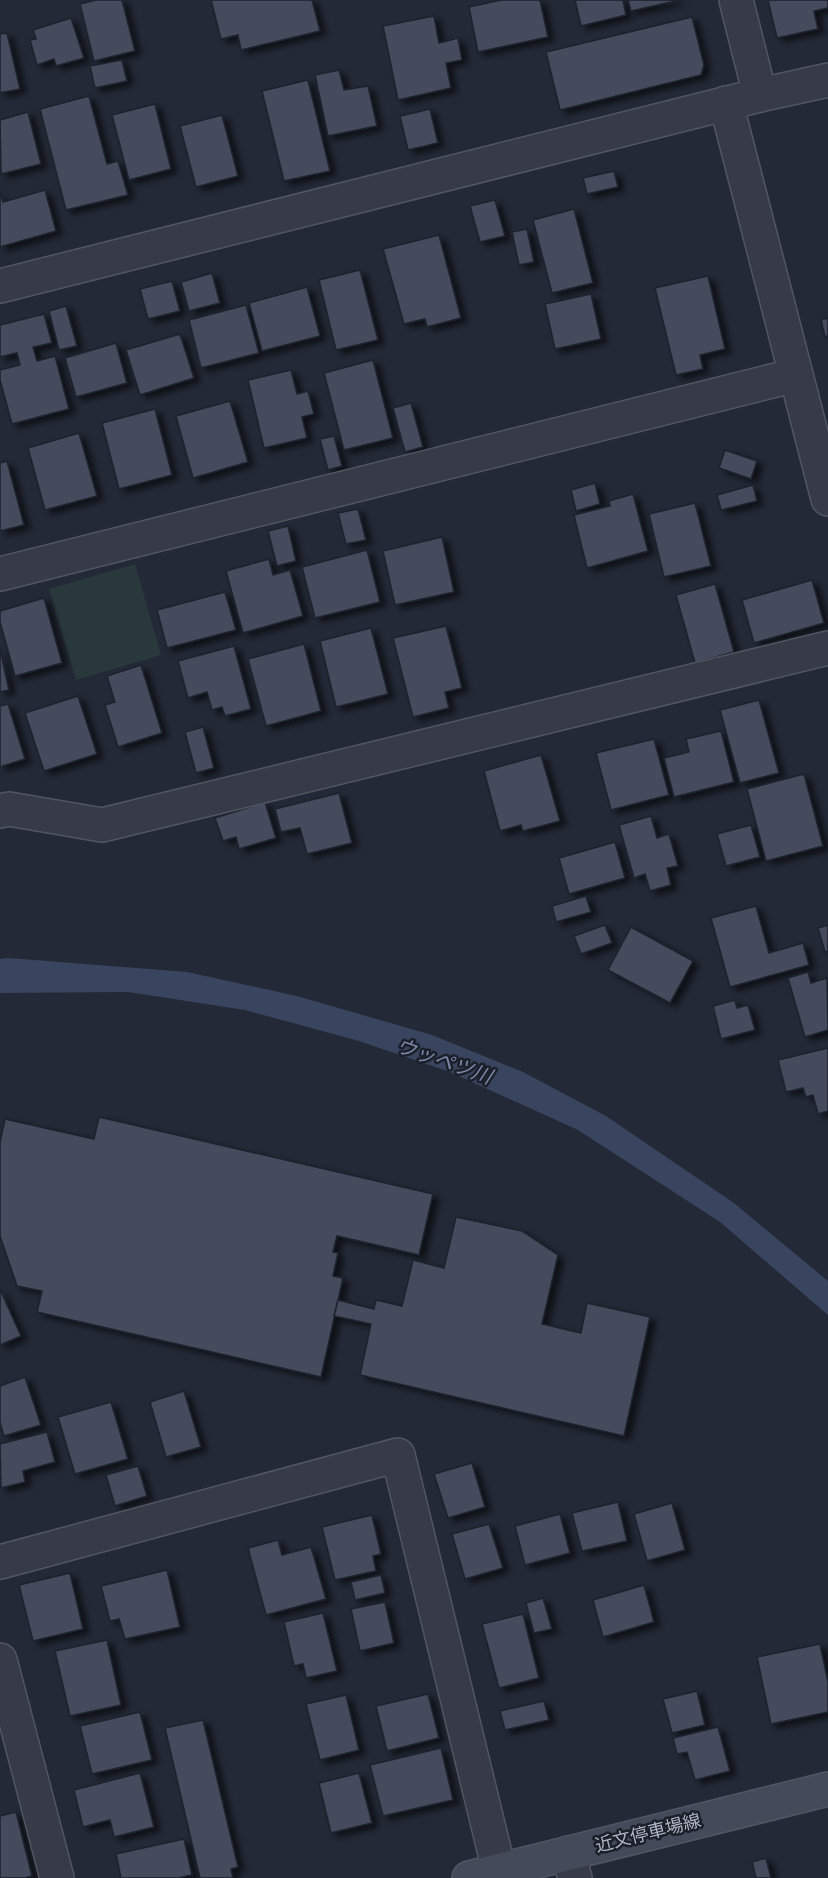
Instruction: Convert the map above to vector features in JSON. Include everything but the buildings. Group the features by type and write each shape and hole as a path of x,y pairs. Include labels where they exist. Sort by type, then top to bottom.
{"main road":[{"name":"近文停車場線","path":"484,1874 571,1866 828,1788"}],"street":[{"path":"736,0 760,95"},
{"path":"0,286 726,103 828,80"},
{"path":"726,103 828,499"},
{"path":"0,574 796,375"},
{"path":"0,811 9,809 102,825 828,648"},
{"path":"0,1562 398,1455 484,1874"},
{"path":"0,1660 13,1767 57,1878"}],"shaded area":[{"path":"135,564 161,655 76,680 49,589"}],"water":[{"name":"ウッペツ川","path":"0,959 187,972 297,996 432,1035 523,1072 606,1116 734,1203 828,1281 828,1315 720,1222 578,1130 450,1072 359,1041 245,1010 128,992 0,993"}]}
